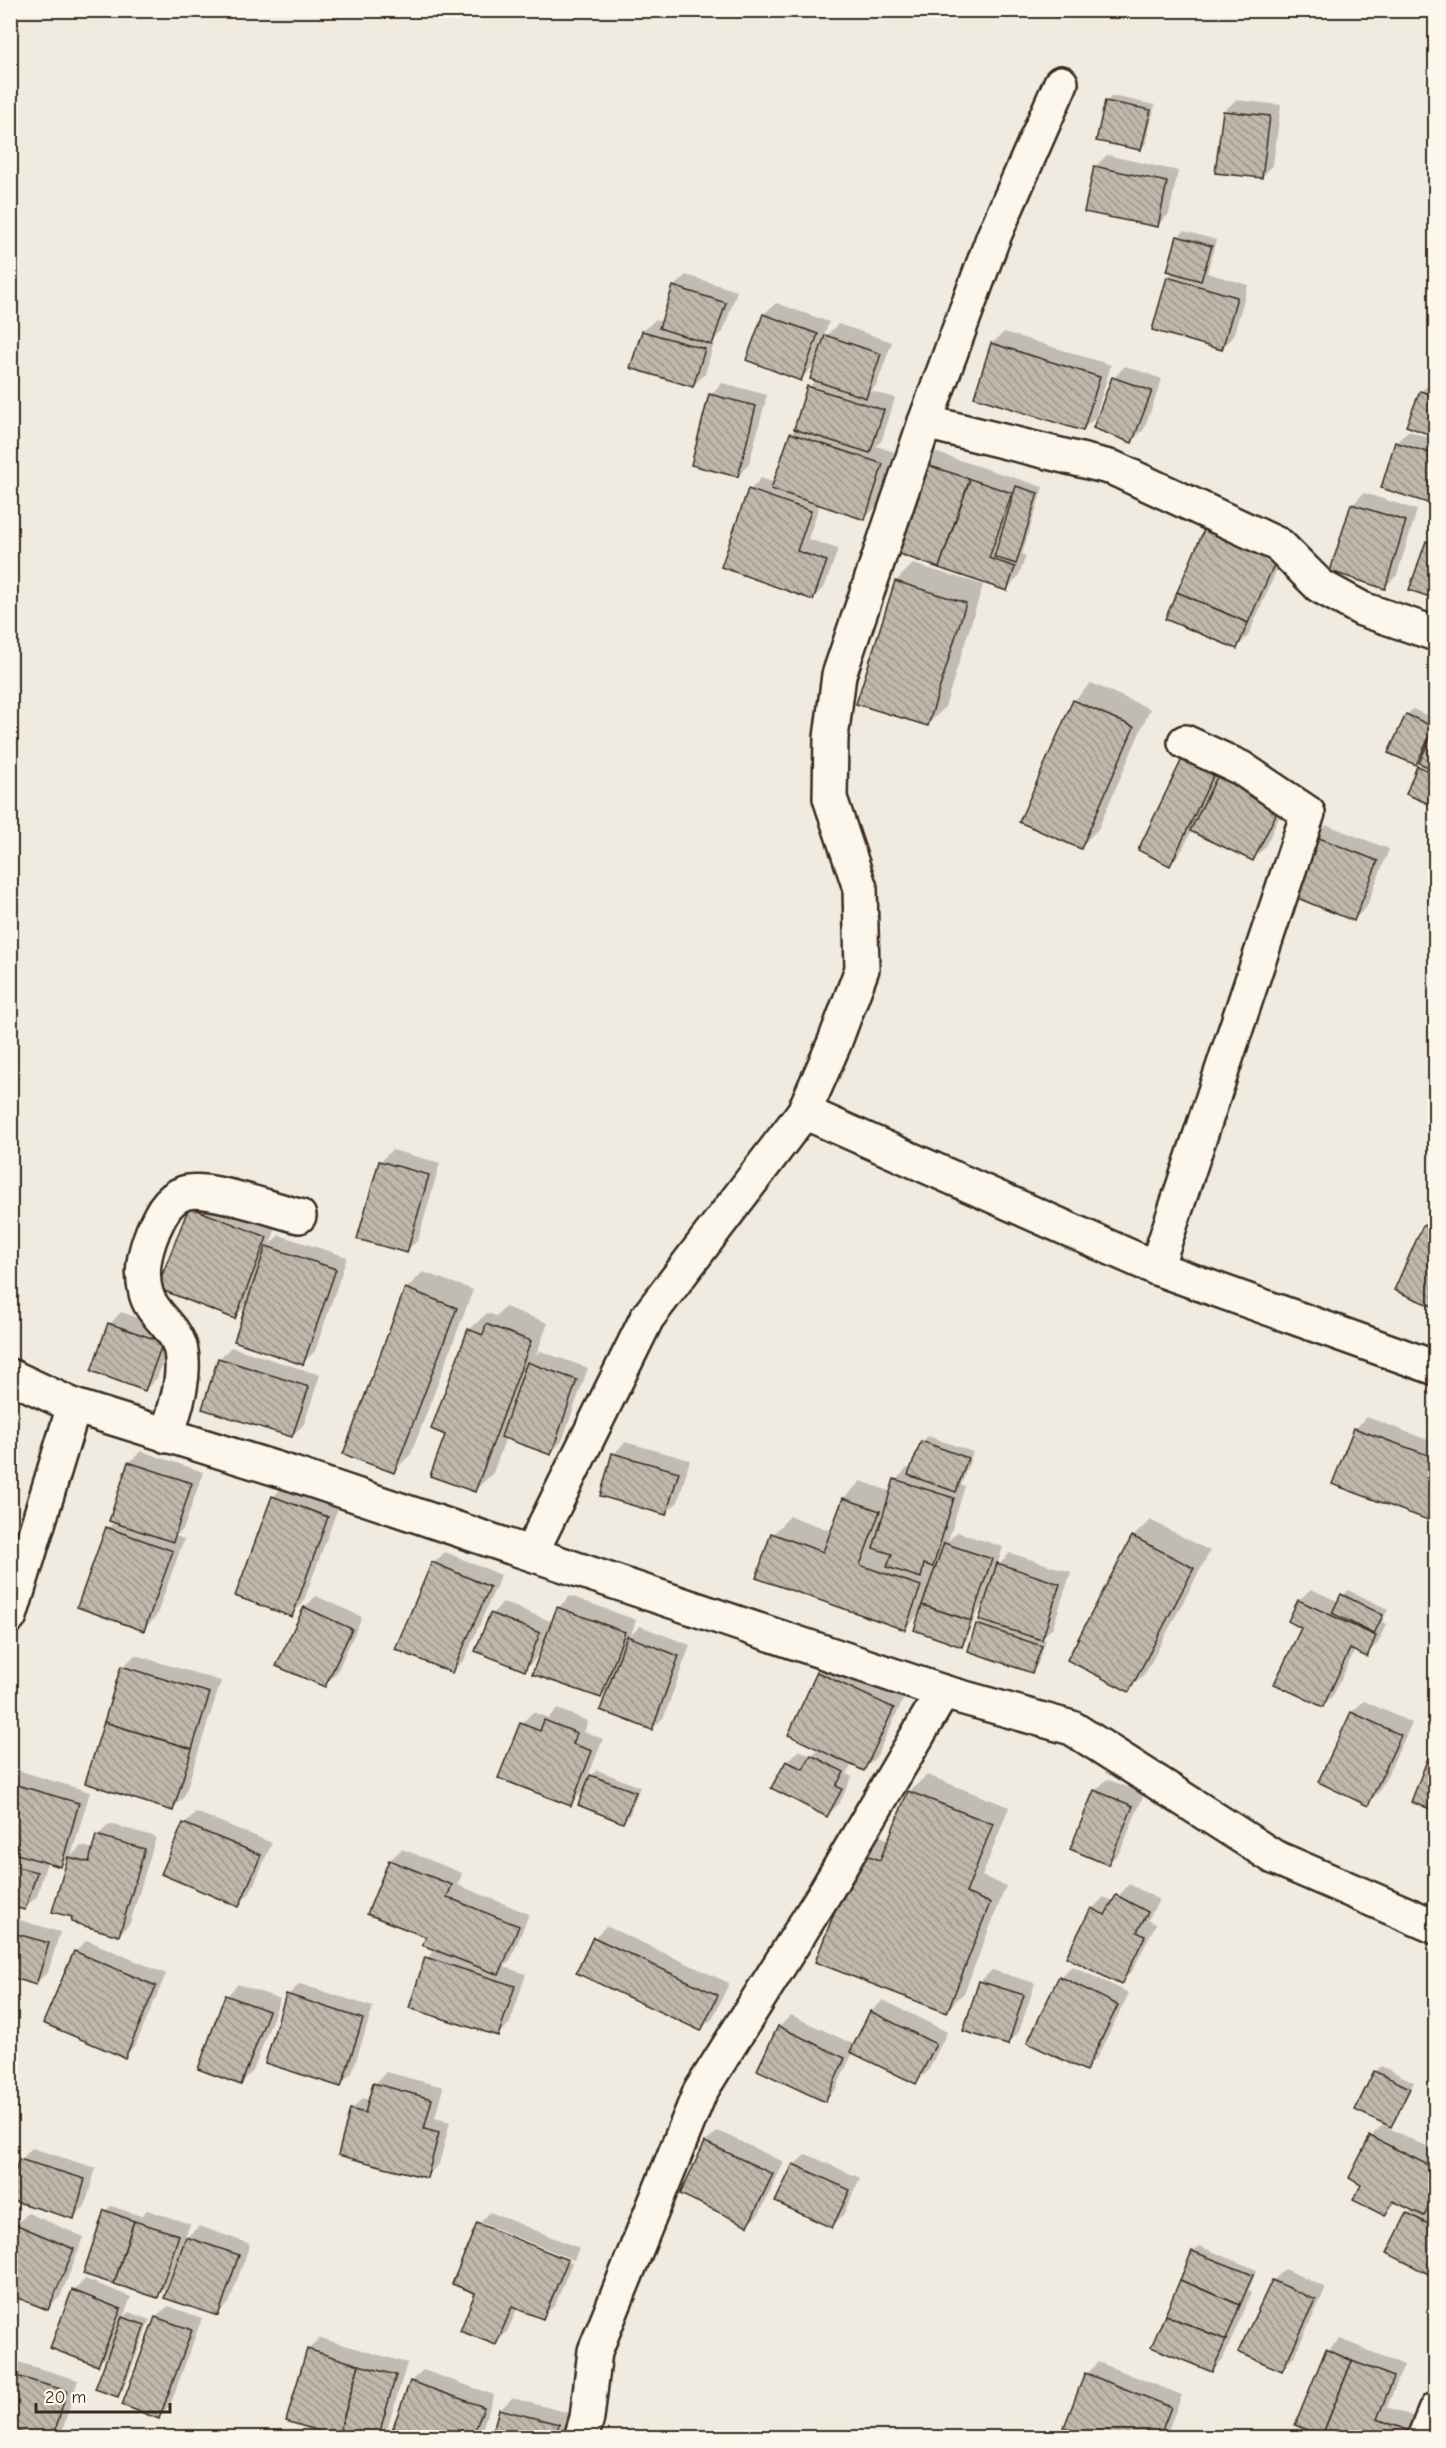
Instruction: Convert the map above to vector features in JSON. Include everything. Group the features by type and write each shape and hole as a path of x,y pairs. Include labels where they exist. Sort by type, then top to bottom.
{"street":[{"path":"531,1553 647,1318 804,1112 834,1044 862,969 860,888 830,798 831,738 839,675 925,422 993,238 1061,83"},
{"path":"925,422 1113,468 1279,545 1320,586 1362,609 1436,634"},
{"path":"1156,1268 1308,813 1241,768 1185,742"},
{"path":"804,1112 1156,1268 1436,1368"},
{"path":"167,1436 180,1388 181,1352 179,1340 146,1296 143,1276 145,1254 162,1211 173,1198 185,1192 203,1191 299,1216"},
{"path":"10,1376 75,1406 292,1474 943,1692 1072,1728 1274,1857 1436,1927"},
{"path":"10,1616 75,1406"},
{"path":"581,2438 587,2418 595,2351 700,2092 826,1891 943,1692"},
{"path":"1424,2438 1436,2409"}],"building":[{"path":"1105,101 1151,110 1141,150 1096,141"},
{"path":"1223,111 1270,116 1262,178 1215,173"},
{"path":"1094,166 1167,182 1158,227 1084,212"},
{"path":"1177,236 1212,246 1201,281 1167,271"},
{"path":"1167,277 1237,297 1222,350 1152,330"},
{"path":"673,286 726,303 712,345 659,328"},
{"path":"763,314 818,334 801,381 746,360"},
{"path":"642,331 705,349 693,387 630,368"},
{"path":"825,335 881,354 866,398 810,379"},
{"path":"991,343 1100,377 1083,431 974,397"},
{"path":"1112,377 1152,391 1132,443 1093,428"},
{"path":"807,386 884,410 870,453 794,429"},
{"path":"1420,391 1436,396 1436,437 1406,426"},
{"path":"709,394 756,406 738,477 691,465"},
{"path":"790,433 883,464 865,520 771,489"},
{"path":"1395,442 1436,455 1434,505 1381,488"},
{"path":"921,463 970,479 939,568 891,551"},
{"path":"970,479 1012,493 989,558 1015,567 1007,591 939,568"},
{"path":"1016,486 1038,493 1016,564 994,557"},
{"path":"748,489 811,511 797,551 827,561 813,600 721,567"},
{"path":"1351,504 1406,521 1385,589 1330,571"},
{"path":"1206,525 1278,556 1248,623 1177,592"},
{"path":"1426,541 1436,545 1436,599 1409,590"},
{"path":"895,581 966,603 928,726 856,704"},
{"path":"1177,592 1248,623 1237,649 1165,619"},
{"path":"1073,700 1134,727 1081,849 1019,822"},
{"path":"1406,714 1434,727 1416,765 1388,753"},
{"path":"1436,726 1436,770 1419,763"},
{"path":"1184,755 1216,770 1170,866 1138,850"},
{"path":"1417,766 1436,774 1436,807 1406,794"},
{"path":"1218,775 1281,804 1253,861 1190,831"},
{"path":"1314,836 1378,861 1354,921 1290,895"},
{"path":"379,1161 429,1175 407,1253 357,1239"},
{"path":"189,1207 267,1237 235,1319 157,1288"},
{"path":"1423,1225 1436,1230 1436,1308 1394,1290"},
{"path":"266,1246 336,1269 303,1365 234,1341"},
{"path":"405,1288 457,1308 394,1473 343,1454"},
{"path":"108,1323 163,1342 145,1391 91,1371"},
{"path":"486,1324 531,1341 475,1492 430,1476 445,1435 431,1429 468,1329 483,1335"},
{"path":"218,1358 309,1387 292,1437 202,1409"},
{"path":"527,1362 577,1380 551,1455 501,1437"},
{"path":"1354,1428 1436,1458 1436,1523 1332,1484"},
{"path":"921,1441 968,1458 956,1492 908,1475"},
{"path":"612,1453 679,1472 666,1515 600,1496"},
{"path":"128,1462 192,1483 173,1542 109,1521"},
{"path":"894,1479 954,1498 933,1567 924,1564 921,1578 887,1567 892,1554 873,1548"},
{"path":"272,1496 328,1517 292,1617 235,1596"},
{"path":"843,1498 880,1511 860,1565 921,1586 905,1630 756,1578 771,1533 823,1552"},
{"path":"106,1527 173,1551 144,1631 77,1607"},
{"path":"1132,1536 1194,1568 1129,1692 1067,1660"},
{"path":"944,1543 992,1559 971,1621 922,1605"},
{"path":"432,1562 490,1587 452,1673 395,1649"},
{"path":"997,1563 1060,1584 1042,1640 979,1620"},
{"path":"1341,1594 1383,1615 1374,1634 1332,1613"},
{"path":"1298,1600 1376,1636 1367,1657 1350,1649 1323,1707 1274,1684 1301,1628 1288,1621"},
{"path":"922,1605 971,1621 962,1647 914,1630"},
{"path":"304,1607 352,1629 325,1687 276,1666"},
{"path":"557,1607 625,1632 601,1698 532,1674"},
{"path":"490,1613 540,1633 525,1671 475,1651"},
{"path":"976,1624 1042,1646 1032,1673 968,1651"},
{"path":"627,1636 679,1656 652,1730 600,1710"},
{"path":"121,1666 210,1693 192,1749 104,1722"},
{"path":"817,1672 894,1708 864,1771 788,1735"},
{"path":"1351,1712 1401,1735 1368,1806 1318,1782"},
{"path":"544,1720 577,1733 573,1744 592,1751 571,1806 498,1778 520,1723 540,1731"},
{"path":"104,1722 192,1749 173,1811 85,1783"},
{"path":"1436,1737 1436,1811 1411,1802"},
{"path":"811,1755 844,1772 836,1786 842,1789 827,1817 771,1788 786,1761 803,1769"},
{"path":"590,1775 636,1792 623,1823 578,1805"},
{"path":"10,1783 79,1803 61,1867 10,1852"},
{"path":"1094,1790 1133,1806 1108,1865 1070,1849"},
{"path":"908,1791 993,1824 966,1893 990,1903 947,2013 815,1962 858,1852 880,1860"},
{"path":"183,1823 261,1855 239,1907 161,1874"},
{"path":"96,1835 145,1849 119,1936 71,1922 72,1917 52,1912 68,1857 89,1862"},
{"path":"389,1860 452,1885 447,1897 519,1926 499,1975 422,1945 426,1937 367,1914"},
{"path":"10,1865 37,1872 25,1910 10,1906"},
{"path":"1116,1895 1148,1912 1137,1932 1145,1936 1121,1985 1066,1957 1091,1908 1105,1915"},
{"path":"10,1932 49,1943 36,1985 10,1977"},
{"path":"593,1937 718,1995 701,2031 576,1973"},
{"path":"74,1951 156,1986 125,2058 43,2023"},
{"path":"425,1957 515,1986 498,2036 409,2008"},
{"path":"1059,1976 1118,2005 1086,2071 1027,2043"},
{"path":"979,1981 1024,1995 1008,2045 963,2031"},
{"path":"286,1994 363,2019 341,2087 265,2063"},
{"path":"225,1995 269,2011 241,2085 198,2069"},
{"path":"870,2011 936,2044 916,2084 850,2052"},
{"path":"778,2026 845,2058 825,2102 757,2070"},
{"path":"1374,2071 1410,2088 1391,2127 1355,2110"},
{"path":"373,2083 432,2099 424,2129 439,2133 427,2178 338,2155 350,2109 365,2113"},
{"path":"1370,2136 1436,2169 1436,2193 1424,2216 1393,2201 1385,2216 1353,2200 1361,2185 1349,2178"},
{"path":"705,2142 773,2174 748,2226 680,2194"},
{"path":"19,2159 85,2179 74,2219 10,2200 10,2188"},
{"path":"793,2164 850,2190 832,2228 775,2202"},
{"path":"104,2210 134,2221 114,2284 83,2274"},
{"path":"1407,2213 1436,2228 1436,2278 1387,2253"},
{"path":"134,2221 179,2235 158,2298 114,2284"},
{"path":"477,2223 568,2260 543,2319 512,2307 496,2345 460,2331 475,2293 452,2284"},
{"path":"15,2224 74,2249 48,2310 10,2295 10,2234"},
{"path":"186,2237 239,2255 218,2316 164,2298"},
{"path":"1192,2251 1253,2275 1240,2305 1180,2280"},
{"path":"1180,2280 1240,2305 1226,2340 1165,2315"},
{"path":"1272,2280 1316,2300 1282,2371 1238,2352"},
{"path":"72,2290 121,2309 98,2366 50,2348"},
{"path":"1165,2315 1226,2340 1212,2372 1151,2347"},
{"path":"122,2317 145,2325 118,2397 95,2389"},
{"path":"155,2317 192,2330 159,2419 122,2405"},
{"path":"307,2349 359,2365 338,2437 286,2421"},
{"path":"1326,2349 1352,2361 1322,2436 1295,2425"},
{"path":"1352,2361 1394,2377 1377,2419 1407,2430 1404,2438 1322,2436"},
{"path":"359,2365 396,2375 378,2438 338,2437"},
{"path":"1085,2373 1171,2407 1159,2438 1090,2438 1064,2427"},
{"path":"10,2374 67,2391 53,2438 37,2438 10,2429"},
{"path":"410,2381 484,2407 472,2438 389,2438"},
{"path":"499,2409 559,2424 555,2438 491,2438"}]}
